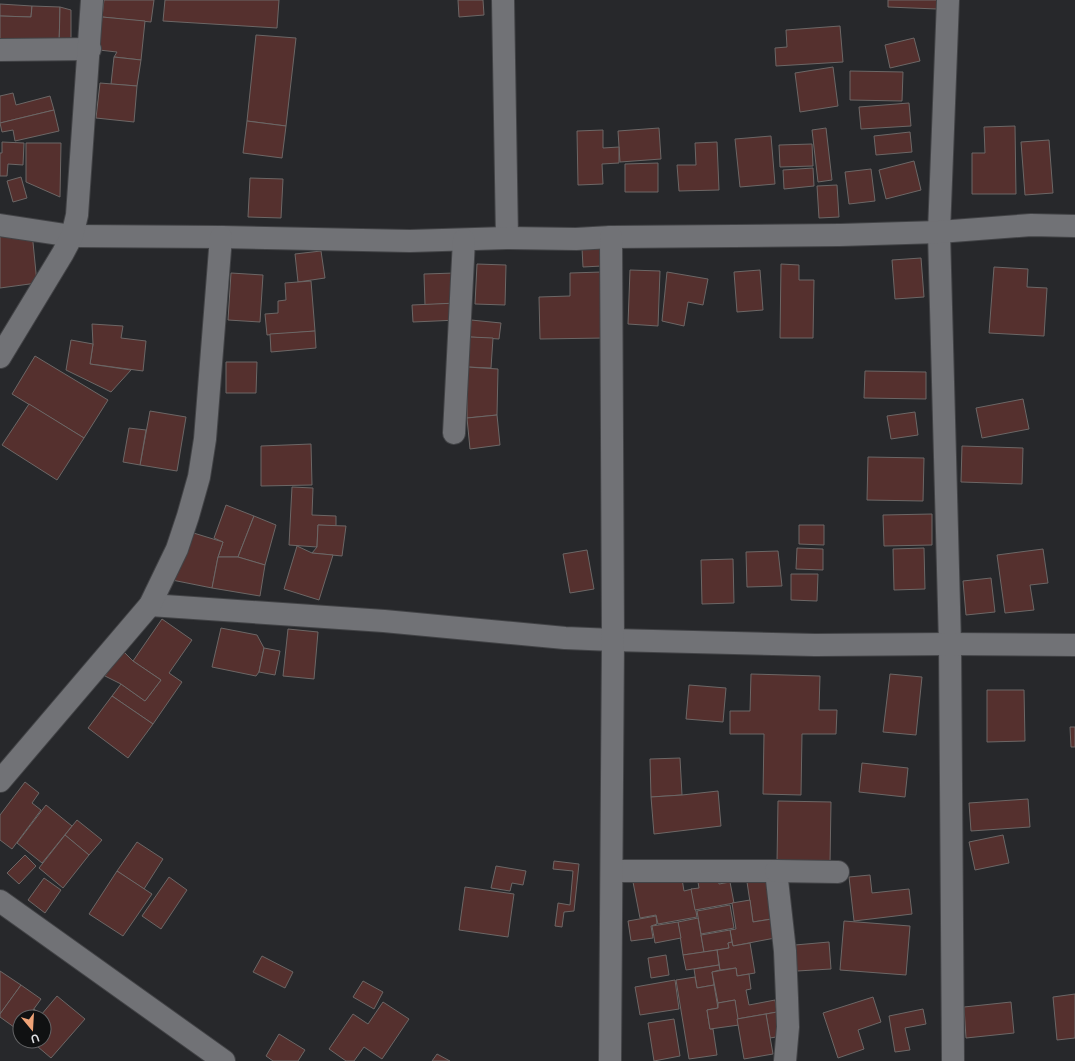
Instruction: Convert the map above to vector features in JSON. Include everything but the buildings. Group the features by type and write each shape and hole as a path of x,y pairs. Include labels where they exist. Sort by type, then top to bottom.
{"street":[{"path":"0,357 72,236 77,215 90,49 92,0"},
{"path":"503,0 507,238"},
{"path":"948,0 939,232 950,644 953,1061"},
{"path":"0,50 90,49"},
{"path":"0,225 72,236 221,237 410,241 507,238 576,239 611,237 840,235 939,232 1031,226 1075,226"},
{"path":"0,781 150,605 177,549 199,477 206,432 221,237"},
{"path":"610,1061 613,640 611,237"},
{"path":"454,433 464,240"},
{"path":"150,605 377,620 565,638 815,645 1075,645"},
{"path":"612,871 838,872"},
{"path":"776,871 787,998 788,1027 785,1061"},
{"path":"0,900 224,1061"}]}
